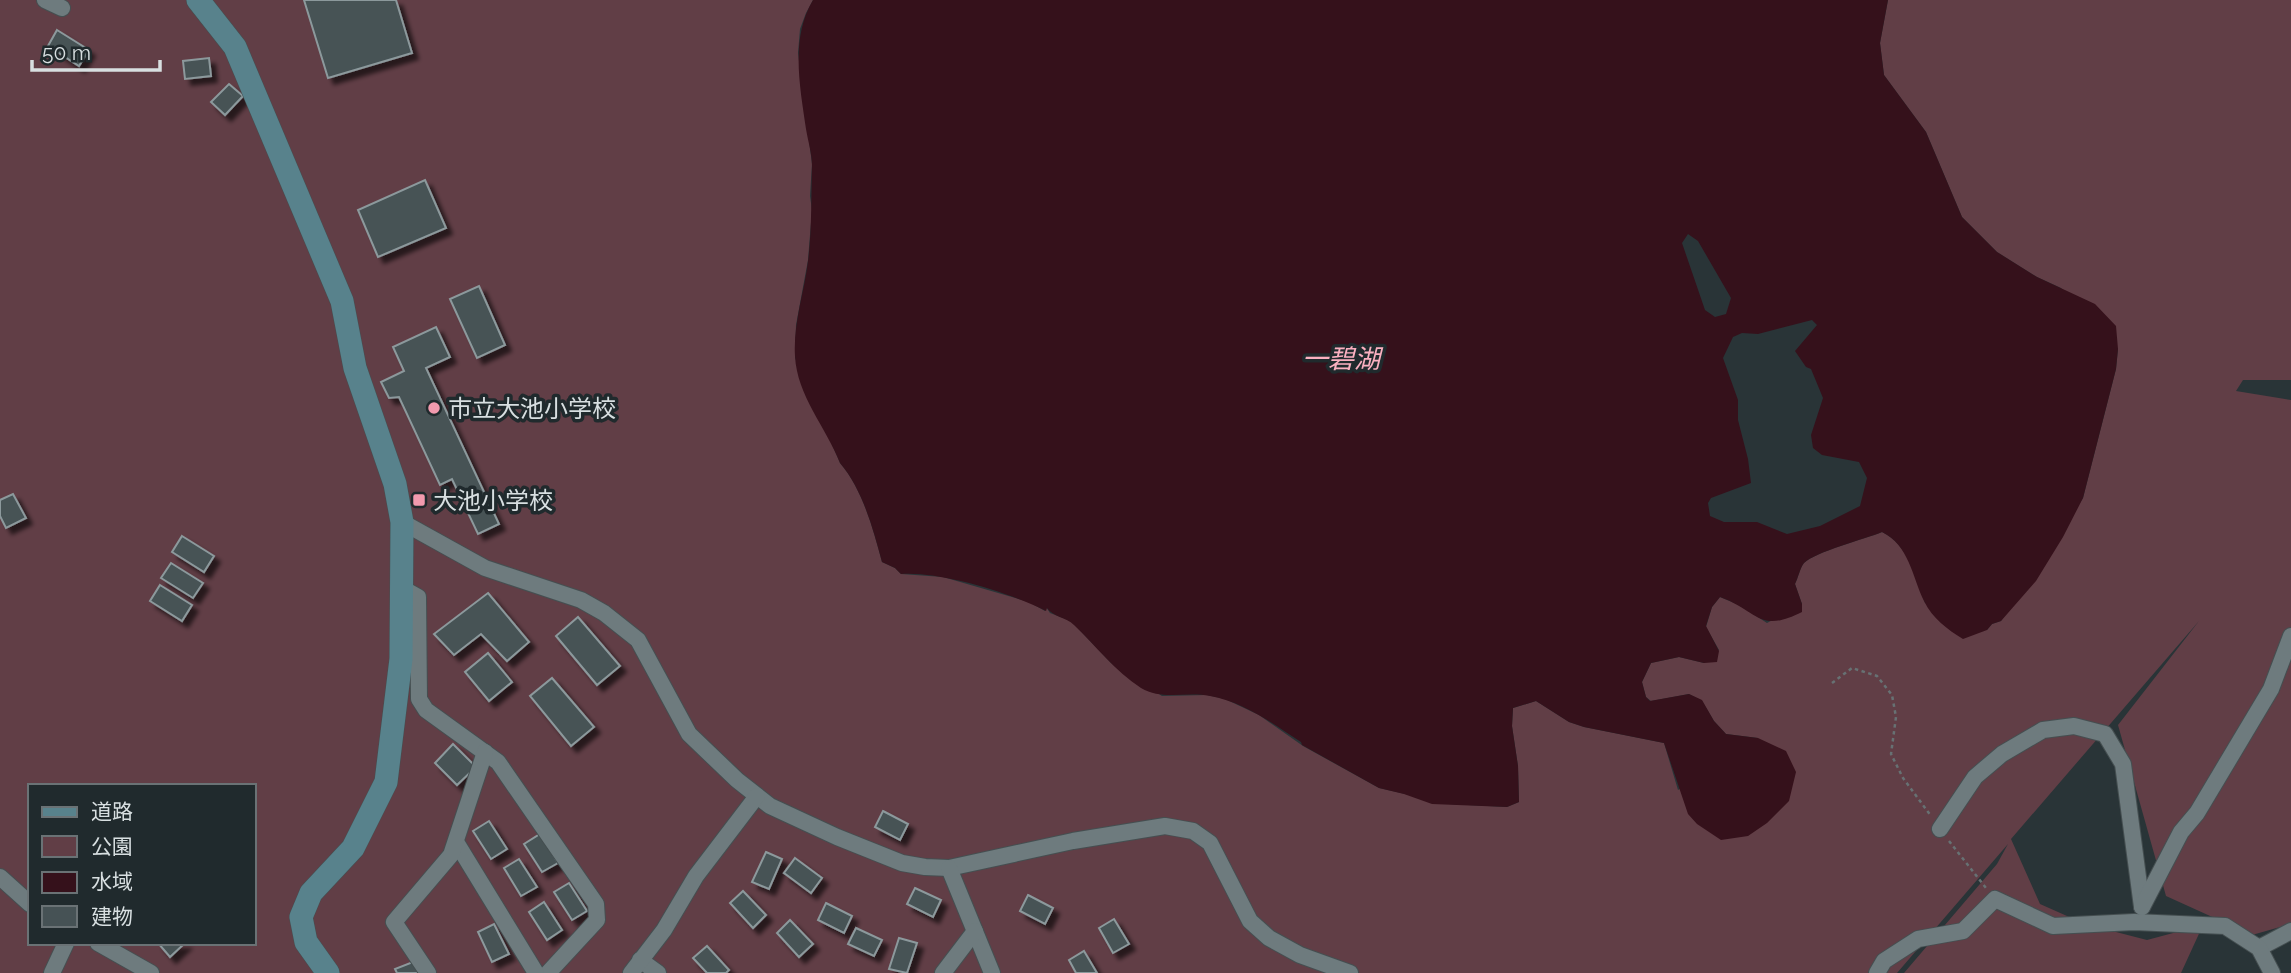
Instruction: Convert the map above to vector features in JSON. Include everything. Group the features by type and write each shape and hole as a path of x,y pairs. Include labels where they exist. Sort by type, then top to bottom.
{"street":[{"path":"45,0 62,8"},
{"path":"198,0 235,47 342,301 355,368 394,484 402,522 401,659 386,782 353,848 311,892 301,917 306,942 328,973"},
{"path":"402,522 485,568 580,600 604,613 638,640 689,734 737,780 770,806 902,863 925,867 949,868 1073,841 1165,827 1193,831 1210,843 1250,921 1269,938 1300,955 1350,973"},
{"path":"402,588 418,597 419,699 426,710 498,762 596,904 597,920 548,973"},
{"path":"2138,915 2181,832 2197,813 2271,689 2291,636"},
{"path":"1940,829 1975,777 2002,754 2043,730 2074,726 2105,734 2123,764 2138,915"},
{"path":"428,973 394,922 451,855 485,752"},
{"path":"658,973 636,966 664,930 695,876 757,796"},
{"path":"456,842 536,973"},
{"path":"949,868 992,973"},
{"path":"0,877 28,902"},
{"path":"1877,973 1884,961 1918,939 1963,931 1995,899 2053,926 2138,915 2225,926 2259,948 2272,973"},
{"path":"943,973 975,931"},
{"path":"2259,948 2291,931"},
{"path":"52,973 65,945"},
{"path":"102,945 151,973"}],"path":[{"path":"1832,682 1852,668 1877,676 1892,695 1896,717 1891,754 1903,778 1995,899"}],"green space":[{"path":"0,0 813,0 800,29 798,53 812,164 812,210 808,260 796,325 795,358 840,463 861,497 882,562 901,574 943,577 1029,602 1045,611 1046,607 1050,613 1071,621 1111,663 1162,696 1207,695 1225,699 1259,715 1303,746 1379,788 1449,804 1507,807 1519,802 1518,766 1512,726 1513,708 1536,701 1569,722 1584,727 1664,743 1678,790 1758,738 1726,734 1702,701 1689,694 1651,701 1646,697 1642,682 1651,663 1679,657 1704,663 1719,650 1706,627 1712,607 1720,597 1739,605 1767,623 1802,604 1795,584 1804,563 1829,550 1882,532 1905,553 1925,603 1987,630 1992,624 2001,621 2083,498 2116,369 2118,349 2061,288 2037,277 1997,252 1962,217 1926,132 1884,75 1880,43 1888,0 2291,0 2291,380 2243,380 2236,391 2291,400 2291,924 2252,935 2166,896 2118,725 2199,621 2011,839 2040,904 2085,924 2147,940 2203,925 2181,973 1904,973 1997,864 2008,844 1897,973 0,973"}],"water":[{"name":"一碧湖","path":"813,0 1888,0 1880,43 1884,75 1926,132 1962,217 1997,252 2037,277 2095,304 2116,326 2116,369 2083,498 2036,581 2001,621 1992,624 1987,630 1963,639 1941,623 1924,601 1904,553 1882,532 1829,550 1804,563 1795,584 1802,612 1776,621 1767,621 1720,597 1712,607 1706,626 1719,651 1717,662 1704,663 1679,657 1651,663 1642,682 1646,697 1650,701 1689,694 1702,700 1714,721 1726,734 1758,738 1786,751 1796,772 1789,801 1767,823 1748,836 1721,840 1697,824 1688,814 1664,743 1584,727 1569,722 1536,701 1513,708 1512,726 1518,766 1519,802 1507,807 1432,804 1379,788 1302,745 1258,714 1235,703 1201,695 1158,694 1141,688 1114,666 1074,625 1047,608 1046,611 1014,597 955,580 901,574 882,562 861,497 806,398 797,371 796,332 808,261 811,214 812,161 801,96 799,63 801,30","holes":["1688,234 1698,241 1731,298 1726,314 1715,317 1705,310 1682,243","1812,320 1817,325 1795,351 1806,367 1811,369 1823,398 1811,435 1813,448 1822,455 1859,462 1867,478 1860,506 1820,526 1787,534 1757,522 1724,522 1710,516 1708,503 1711,498 1751,483 1738,420 1738,400 1723,358 1733,337 1742,333 1758,334"]}],"building":[{"path":"304,0 396,0 412,53 328,78"},
{"path":"57,30 89,50 79,66 48,46"},
{"path":"209,58 211,76 185,79 183,61"},
{"path":"229,84 243,96 225,115 211,102"},
{"path":"425,180 446,228 378,257 358,210"},
{"path":"479,286 505,345 477,358 450,299"},
{"path":"436,327 450,357 426,368 499,524 478,534 452,479 440,485 399,397 389,398 381,382 404,371 393,347"},
{"path":"13,494 26,518 6,528 0,516 0,500"},
{"path":"182,536 214,556 204,572 172,552"},
{"path":"171,563 203,583 193,598 161,578"},
{"path":"160,585 192,605 182,621 150,601"},
{"path":"488,593 529,642 507,661 481,634 454,655 434,634"},
{"path":"578,617 620,666 597,685 556,636"},
{"path":"488,653 512,682 489,701 465,672"},
{"path":"552,678 594,727 571,746 530,696"},
{"path":"453,744 476,767 457,785 435,763"},
{"path":"883,811 908,824 900,840 875,827"},
{"path":"489,821 507,849 491,859 473,831"},
{"path":"540,834 558,863 542,872 524,844"},
{"path":"766,852 782,859 769,889 752,882"},
{"path":"795,858 822,878 811,893 784,873"},
{"path":"519,859 537,887 521,896 504,868"},
{"path":"569,883 587,911 572,920 554,892"},
{"path":"915,888 941,900 933,917 907,904"},
{"path":"743,891 766,915 753,928 730,903"},
{"path":"1028,895 1053,908 1045,924 1020,911"},
{"path":"544,902 562,930 547,940 529,912"},
{"path":"826,903 852,916 844,933 818,920"},
{"path":"1114,919 1129,944 1113,953 1099,928"},
{"path":"790,920 813,944 799,957 777,933"},
{"path":"494,924 509,954 492,962 478,932"},
{"path":"856,928 882,940 874,956 848,944"},
{"path":"899,938 917,943 907,973 889,969"},
{"path":"160,945 183,945 170,957"},
{"path":"707,946 729,970 726,973 707,973 693,958"},
{"path":"1084,951 1097,973 1076,973 1069,960"},
{"path":"418,960 423,973 397,973 395,969"}],"place":[{"name":"市立大池小学校","path":"434,408"},
{"name":"大池小学校","path":"419,500"}]}
